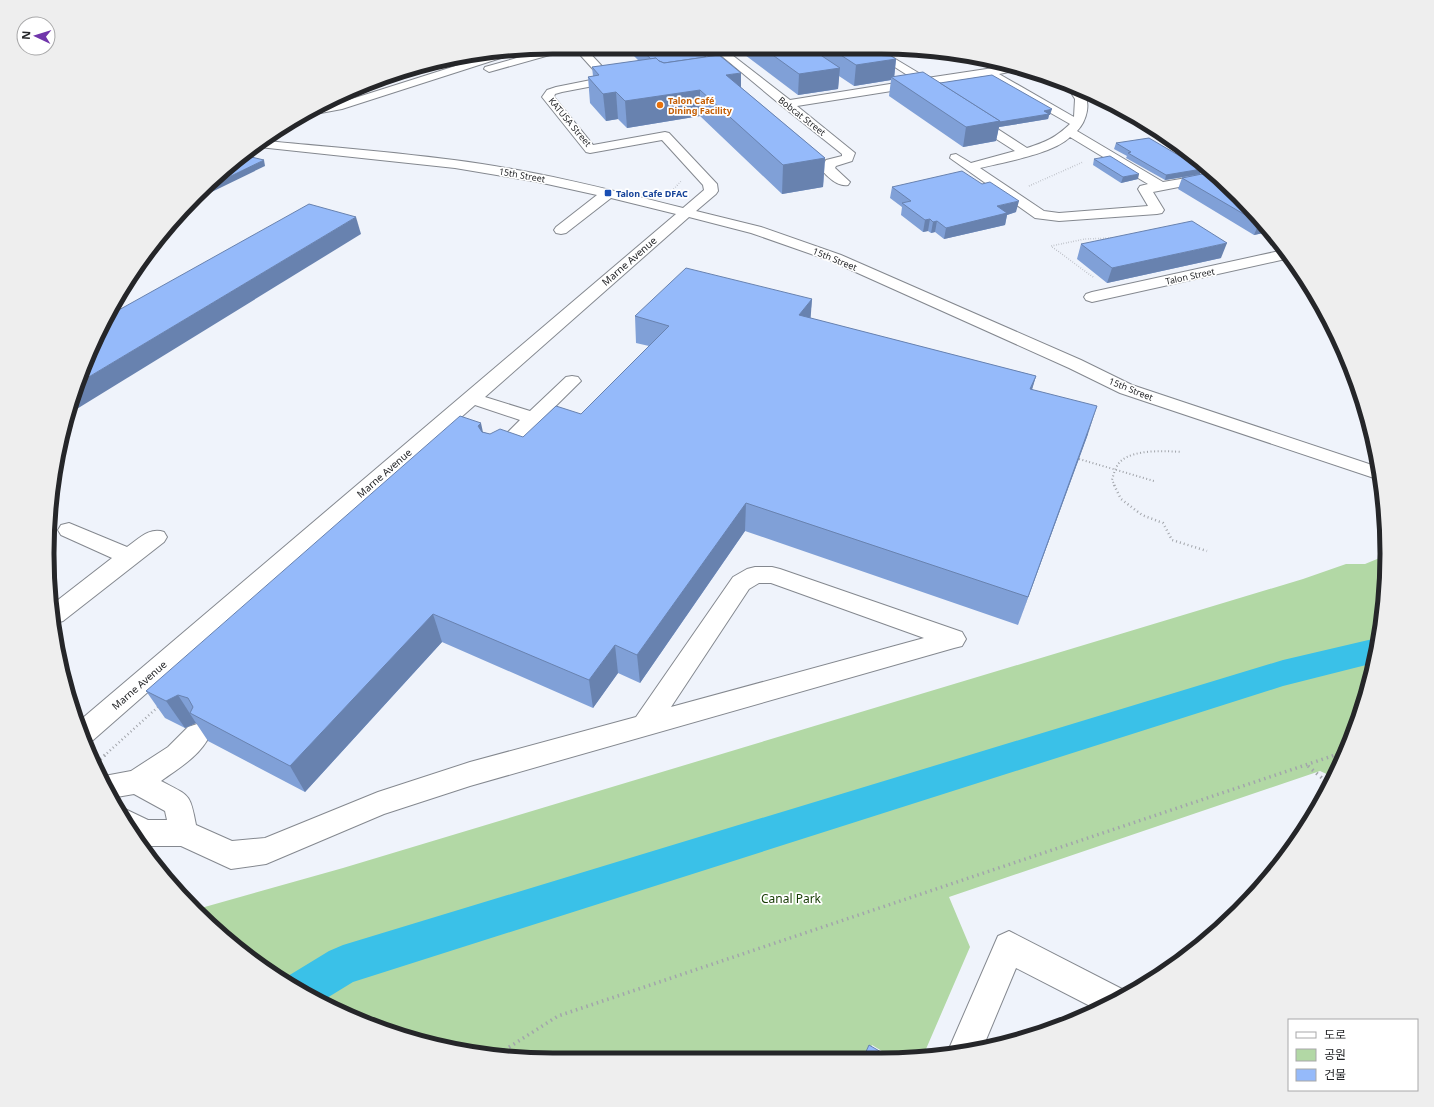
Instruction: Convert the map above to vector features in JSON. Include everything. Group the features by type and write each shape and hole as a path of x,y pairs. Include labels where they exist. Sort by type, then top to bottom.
{"street":[{"path":"448,82 542,54"},
{"name":"KATUSA Street","path":"585,54 609,80 560,89 552,92 548,97 590,149 665,136 710,184 711,191 685,213"},
{"name":"Bobcat Street","path":"724,54 849,153 847,158 831,163 828,169 843,182"},
{"path":"879,54 925,85"},
{"path":"328,108 338,107 492,58"},
{"path":"447,66 455,69"},
{"path":"786,104 854,93 925,85 1005,70"},
{"path":"732,74 747,72"},
{"path":"988,72 1073,127 1104,152 1158,186"},
{"path":"842,84 854,93"},
{"path":"970,166 1047,146 1061,139 1073,127 1080,116 1082,99 1080,96"},
{"path":"962,111 1025,152"},
{"name":"15th Street","path":"267,144 455,164 538,178 608,193 756,230 836,258 1075,364 1126,389 1373,472"},
{"path":"956,158 970,166 1040,215 1059,218 1157,210 1145,188 1210,178"},
{"path":"561,230 608,193"},
{"name":"Marne Avenue","path":"87,730 685,213"},
{"name":"Talon Street","path":"1092,297 1281,255"},
{"path":"496,454 572,381"},
{"path":"470,398 533,418"},
{"path":"69,530 129,557"},
{"path":"57,613 156,537"},
{"path":"136,828 145,833 183,833 231,855 266,851 378,804 470,774 954,639 772,575 755,575 741,583 645,725"},
{"path":"112,786 137,782 177,755 197,735"},
{"path":"137,782 178,804 183,833"},
{"path":"968,1045 1009,947 1107,998"}],"path":[{"path":"1010,194 1104,152"},
{"path":"668,196 682,180"},
{"path":"1090,215 1115,242"},
{"path":"1111,238 1085,239 1051,246 1112,292"},
{"path":"1182,452 1140,453 1122,460 1115,470 1112,480 1121,499 1142,515 1163,523 1172,540 1207,551"},
{"path":"1079,459 1154,481"},
{"path":"504,1050 558,1016 1308,766 1337,754"},
{"path":"1308,766 1325,780"}],"green space":[{"name":"Canal Park","path":"1380,558 1376,619 1363,683 1342,745 1328,775 1320,771 949,897 970,947 925,1051 885,1053 872,1045 868,1053 554,1053 488,1049 456,1043 424,1036 362,1015 304,986 249,950 201,908 343,868 1303,579 1346,564 1365,564"}],"building":[{"path":"646,54 702,54 706,57 664,63 656,58 651,59"},
{"path":"771,54 819,54 840,68 799,74"},
{"path":"839,54 888,54 896,59 856,65"},
{"path":"719,55 741,73 726,75 825,158 783,165 700,90 625,101 616,92 603,94 588,77 599,75 592,67 656,58 664,63"},
{"path":"923,72 1000,121 966,127 891,77"},
{"path":"992,75 1052,109 1044,111 1049,114 1000,122 940,83"},
{"path":"1149,138 1193,164 1200,169 1166,175 1128,153 1131,152 1116,143"},
{"path":"1110,156 1139,174 1123,177 1094,159"},
{"path":"250,157 264,160 221,181"},
{"path":"962,171 982,184 990,182 1019,201 997,206 1007,213 946,228 937,221 933,222 930,219 925,220 902,203 911,201 892,187"},
{"path":"1205,173 1234,200 1251,218 1182,178"},
{"path":"309,204 356,217 86,379 92,362 118,311"},
{"path":"1192,221 1227,243 1112,268 1081,244"},
{"path":"686,268 812,299 799,315 1036,376 1030,389 1097,406 1028,597 746,503 637,655 615,645 589,680 433,614 290,766 190,713 193,707 188,698 178,695 166,701 146,691 460,416 481,423 478,426 482,432 490,434 500,429 523,437 556,406 581,414 669,326 635,316"},
{"path":"869,1045 883,1053 880,1053 865,1053"}],"waterway":[{"path":"306,987 343,965 1283,673 1370,652"}],"place":[{"name":"Talon Café Dining Facility","path":"660,105"},
{"name":"Talon Cafe DFAC","path":"608,193"}]}
